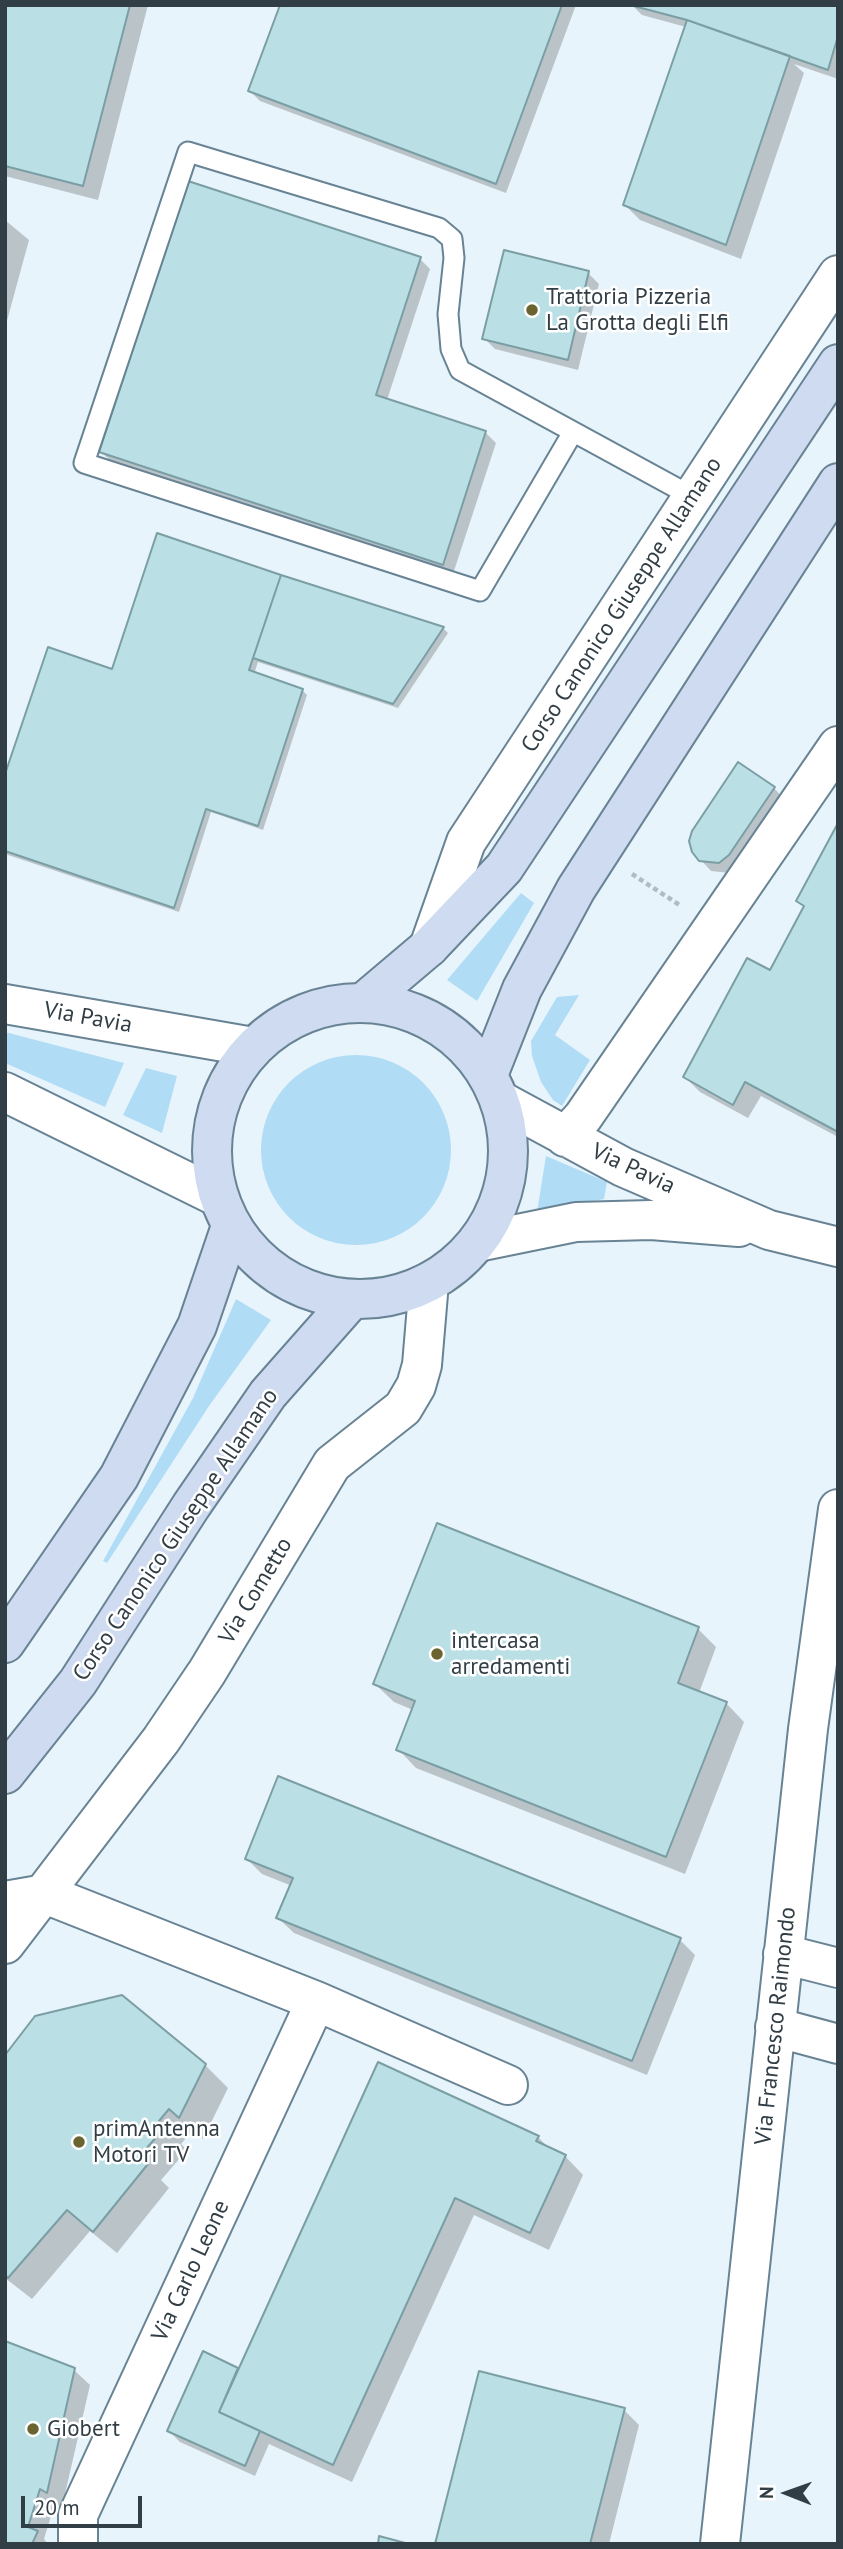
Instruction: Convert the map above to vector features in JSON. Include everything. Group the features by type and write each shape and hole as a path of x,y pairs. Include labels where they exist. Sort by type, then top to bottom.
{"main road":[{"name":"Corso Canonico Giuseppe Allamano","path":"364,1002 429,947 504,868 838,364"},
{"path":"495,1088 522,989 599,853 838,483"},
{"path":"364,1002 413,1011 456,1037 495,1088 509,1150 501,1199 478,1242 460,1262 429,1282 396,1296 351,1300 304,1289 262,1264 225,1211 212,1157 215,1117 229,1080 253,1047 285,1022 323,1007 364,1002"},
{"path":"5,1643 119,1477 197,1326 225,1211"},
{"name":"Corso Canonico Giuseppe Allamano","path":"5,1774 78,1682 268,1394 351,1300"}],"street":[{"name":"Corso Canonico Giuseppe Allamano","path":"429,947 466,842 838,275"},
{"path":"565,1137 838,746"},
{"name":"Via Pavia","path":"5,1004 253,1047"},
{"name":"Via Pavia","path":"495,1088 565,1137 624,1167 769,1230"},
{"path":"5,1092 225,1211"},
{"name":"Via Pavia","path":"478,1242 576,1222 651,1220 769,1230 838,1247"},
{"name":"Via Cometto","path":"5,1944 45,1894 207,1672 332,1464 403,1408 416,1386 422,1365 429,1282"},
{"name":"Via Francesco Raimondo","path":"720,2544 808,1729 838,1508"},
{"path":"5,1900 45,1894 316,2001 509,2085"},
{"path":"783,1954 838,1968"},
{"name":"Via Carlo Leone","path":"78,2544 78,2515 316,2001"},
{"path":"775,2026 838,2044"}],"lane":[{"path":"573,432 480,592 84,463 188,152 439,228 452,239 454,258 448,314 451,349 460,370 693,497"}],"path":[{"path":"599,853 713,927"}],"shaded area":[{"path":"521,893 534,903 477,1001 447,980"},
{"path":"579,995 555,1035 590,1060 562,1106 553,1100 541,1082 532,1056 531,1041 557,997"},
{"path":"5,1032 124,1063 105,1107 5,1063"},
{"path":"356,1055 375,1056 393,1062 423,1083 444,1113 450,1131 450,1169 444,1187 423,1217 393,1238 375,1244 356,1245 337,1244 319,1238 289,1217 268,1187 262,1169 261,1150 262,1131 268,1113 289,1083 319,1062 337,1056"},
{"path":"146,1068 177,1076 162,1133 123,1115"},
{"path":"546,1156 607,1182 604,1199 537,1212"},
{"path":"236,1299 271,1320 209,1406 107,1563 103,1561 193,1398"}],"building":[{"path":"5,5 130,5 83,186 5,166"},
{"path":"280,5 562,5 496,184 248,91"},
{"path":"630,5 838,5 838,36 828,70 687,20"},
{"path":"687,20 790,56 726,245 623,205"},
{"path":"188,181 421,257 376,395 486,431 443,565 99,452"},
{"path":"504,250 589,271 568,360 482,339"},
{"path":"157,533 281,575 249,670 303,689 258,826 206,809 174,908 5,851 5,774 48,647 112,669"},
{"path":"281,575 444,627 393,704 253,658"},
{"path":"738,762 775,787 729,855 719,863 699,861 692,852 689,841 692,831"},
{"path":"838,823 838,1132 745,1082 733,1105 683,1077 747,958 770,970 804,906 796,901"},
{"path":"437,1523 699,1627 678,1683 727,1702 666,1857 396,1750 415,1701 373,1684"},
{"path":"278,1776 681,1938 632,2061 276,1918 293,1878 245,1859"},
{"name":"primAntenna Motori TV","path":"122,1995 206,2064 179,2118 169,2109 159,2121 166,2126 138,2158 148,2164 93,2232 67,2210 8,2278 5,2275 5,2055 35,2016"},
{"path":"378,2062 539,2136 536,2141 566,2155 530,2233 455,2198 333,2465 219,2412"},
{"name":"Giobert","path":"5,2341 75,2368 47,2493 40,2489 28,2527 38,2531 32,2544 5,2544"},
{"path":"203,2351 238,2368 219,2412 260,2431 245,2466 167,2431"},
{"path":"479,2371 625,2408 590,2544 435,2544"},
{"path":"379,2536 409,2544 378,2544"}],"place":[{"name":"Trattoria Pizzeria La Grotta degli Elfi","path":"532,310"},
{"name":"intercasa arredamenti","path":"437,1654"},
{"name":"primAntenna Motori TV","path":"79,2142"},
{"name":"Giobert","path":"33,2429"}]}
